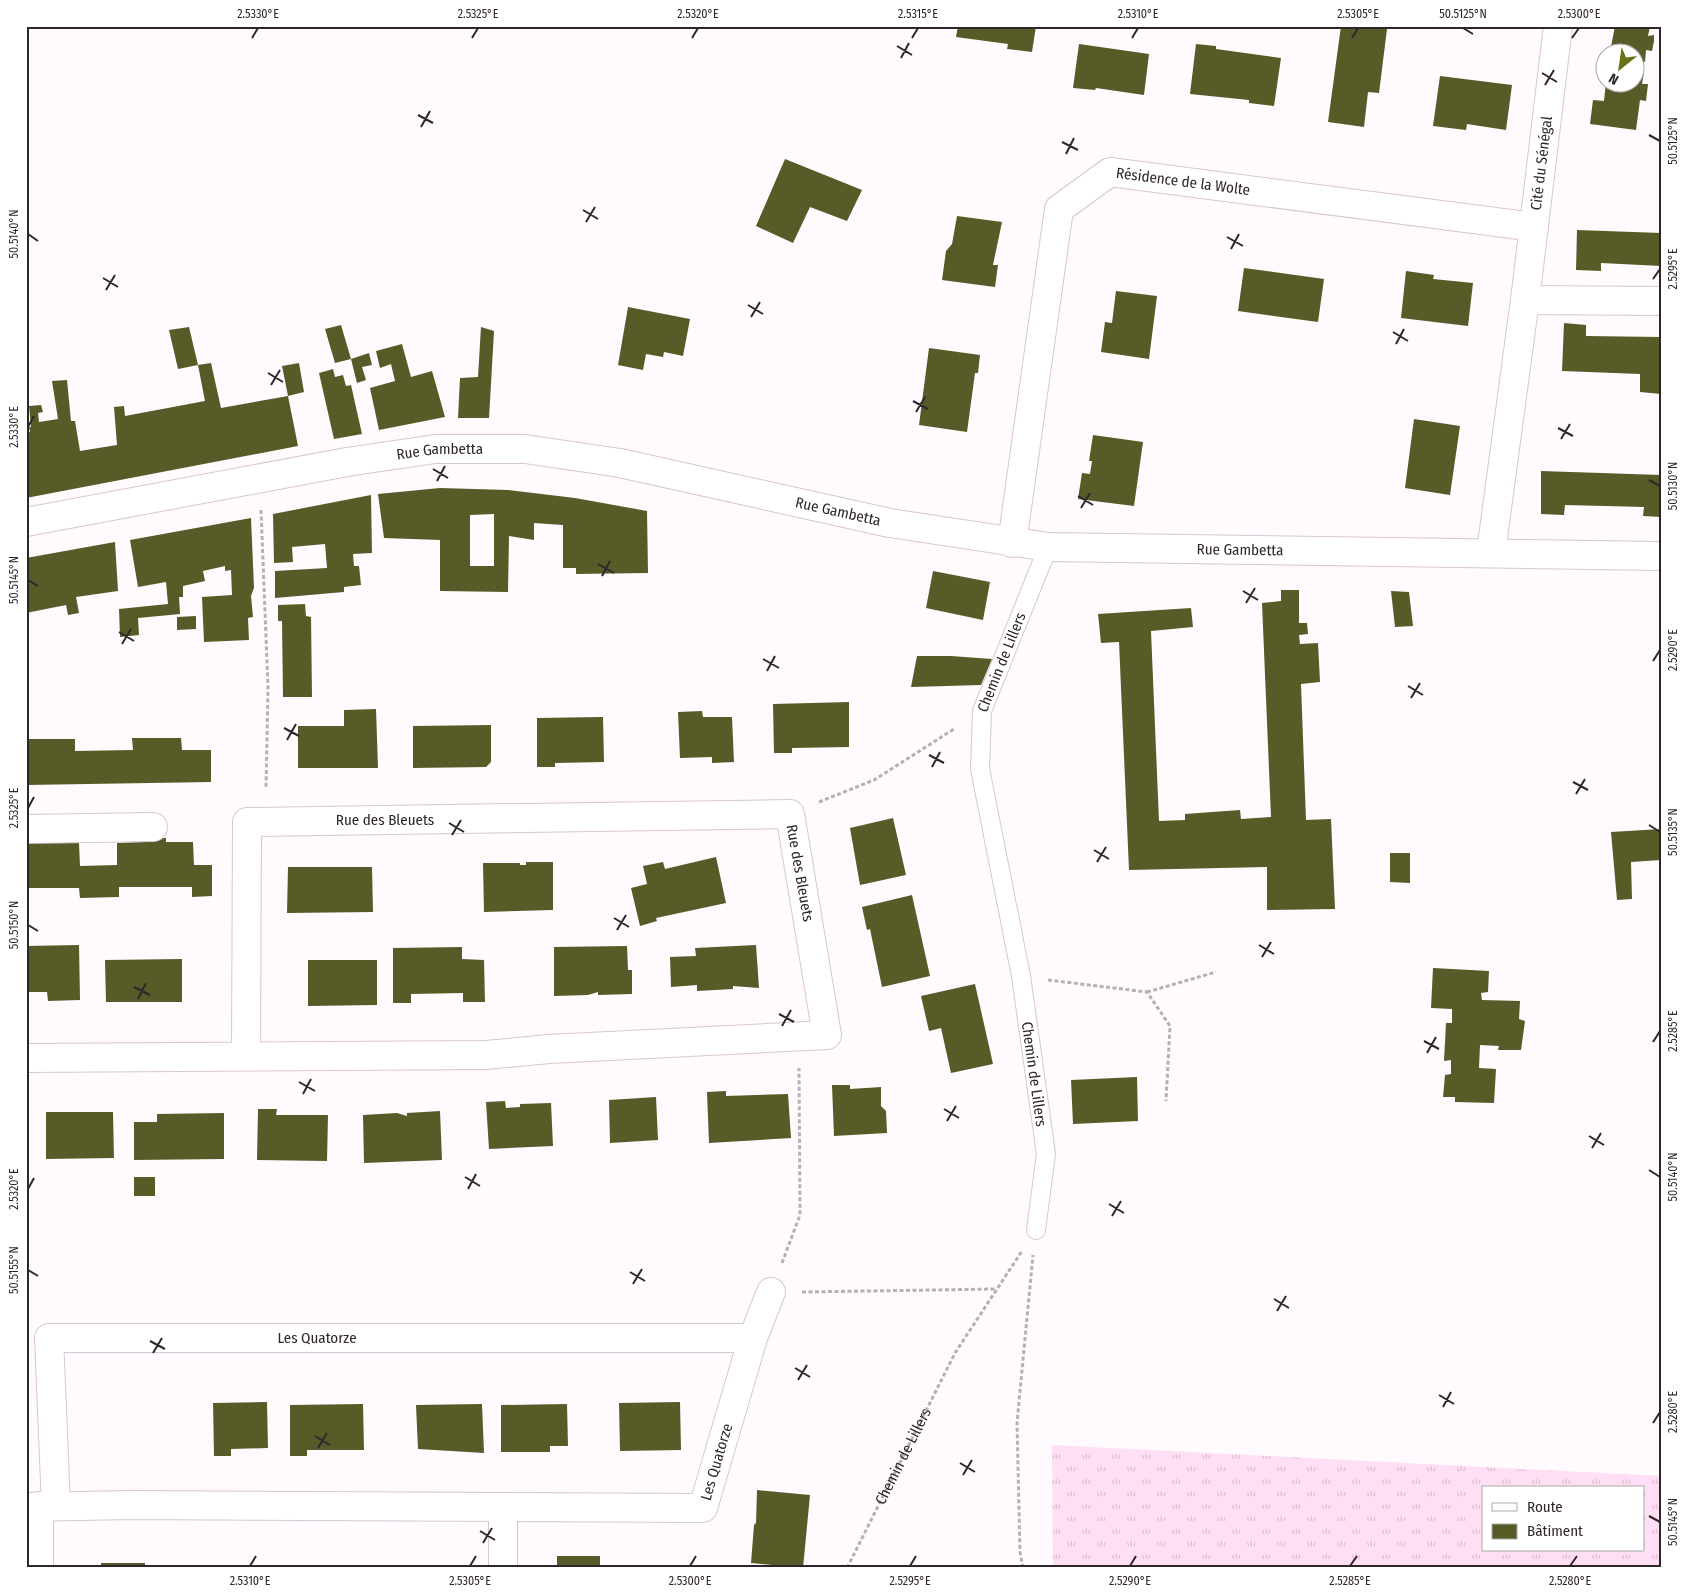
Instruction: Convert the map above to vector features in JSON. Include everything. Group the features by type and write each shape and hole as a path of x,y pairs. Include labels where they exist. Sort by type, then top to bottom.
{"street":[{"name":"Cité du Sénégal","path":"1491,552 1525,300 1558,26"},
{"name":"Résidence de la Wolte","path":"1012,543 1059,209 1110,172 1534,227"},
{"path":"1525,300 1661,301"},
{"name":"Rue Gambetta","path":"26,522 260,477 435,449 525,450 620,463 890,523 1048,547 1491,552 1661,556"},
{"name":"Rue des Bleuets","path":"26,1058 246,1055 486,1055 827,1035 790,814 247,822 246,1055"},
{"path":"26,829 153,827"},
{"name":"Les Quatorze","path":"40,1506 703,1508 754,1338 771,1292"},
{"name":"Les Quatorze","path":"39,1568 40,1506 49,1338 754,1338"},
{"path":"503,1507 503,1568"}],"lane":[{"name":"Chemin de Lillers","path":"1036,1230 1046,1154 1021,976 980,769 982,711 1048,547"}],"path":[{"path":"260,477 268,688 266,822"},
{"path":"790,814 874,780 982,711"},
{"path":"1021,976 1147,992 1216,972"},
{"path":"1147,992 1170,1026 1166,1101"},
{"path":"798,1036 800,1215 771,1292 996,1289"},
{"path":"1023,1568 1020,1552 1017,1423 1036,1230"},
{"name":"Chemin de Lillers","path":"847,1568 955,1352 1036,1230"}],"green space":[{"path":"1052,1445 1661,1476 1661,1568 1053,1568"}],"building":[{"path":"958,26 1036,26 1032,52 1007,49 1008,44 956,37"},
{"path":"1341,26 1387,29 1379,93 1368,92 1364,127 1328,122"},
{"path":"1615,26 1650,26 1648,36 1654,35 1652,51 1646,50 1645,62 1644,42 1612,42"},
{"path":"1079,44 1149,54 1144,95 1096,88 1095,90 1073,88"},
{"path":"1196,44 1216,46 1216,49 1281,58 1274,106 1249,103 1249,100 1190,94"},
{"path":"1440,76 1512,85 1506,130 1467,124 1466,130 1433,126"},
{"path":"1644,84 1648,84 1646,101 1640,100 1636,130 1590,124 1593,100 1604,101 1605,92 1644,92"},
{"path":"785,159 862,190 847,221 810,207 793,243 756,226"},
{"path":"957,216 1002,222 993,265 998,265 995,287 942,280 946,251 952,244"},
{"path":"1577,230 1661,233 1661,266 1601,263 1601,271 1576,270"},
{"path":"1244,268 1324,279 1318,322 1238,311"},
{"path":"1406,271 1434,275 1433,279 1473,283 1468,326 1401,318"},
{"path":"1116,291 1157,296 1149,359 1101,352 1105,322 1112,323"},
{"path":"628,307 690,319 683,356 664,352 663,357 646,354 643,370 618,365"},
{"path":"1564,323 1586,325 1586,336 1661,337 1661,394 1640,392 1640,374 1562,371"},
{"path":"341,325 351,359 335,363 325,329"},
{"path":"189,327 198,365 178,369 169,330"},
{"path":"481,327 494,331 489,418 458,418 460,378 478,377"},
{"path":"402,344 411,377 432,371 445,417 379,430 370,388 395,381 391,364 380,368 376,351"},
{"path":"929,348 980,355 978,373 975,373 967,432 919,425"},
{"path":"369,353 372,365 362,367 366,380 357,383 351,359"},
{"path":"211,363 221,408 288,396 298,446 26,498 26,433 30,432 29,427 31,427 29,406 41,405 43,412 38,413 39,422 58,419 52,381 67,380 71,421 75,421 80,451 117,445 114,407 124,406 125,416 205,401 198,365"},
{"path":"299,363 304,392 288,396 282,366"},
{"path":"333,369 335,377 343,375 346,386 351,385 362,434 334,439 319,373"},
{"path":"1414,419 1460,426 1450,495 1405,488"},
{"path":"1093,435 1143,442 1134,506 1078,499 1082,473 1090,474 1092,461 1089,461"},
{"path":"1541,471 1661,475 1661,517 1643,516 1644,507 1565,505 1564,515 1541,514"},
{"path":"440,488 508,490 575,498 647,511 648,573 576,574 576,568 563,568 563,525 534,523 534,540 509,536 508,592 440,591 440,540 384,538 378,494","holes":["494,514 494,566 470,566 470,515"]},
{"path":"371,495 372,553 353,554 354,566 359,566 361,585 344,587 344,592 275,598 275,571 327,568 325,544 292,547 293,562 274,563 273,514"},
{"path":"251,518 254,588 251,596 253,617 248,618 249,640 204,642 202,597 232,595 231,570 225,571 225,566 203,571 205,581 183,586 183,597 179,597 180,614 138,618 139,635 120,637 119,609 168,604 166,582 138,587 130,540"},
{"path":"115,542 118,591 76,597 79,613 68,615 66,605 26,613 26,558"},
{"path":"933,571 990,582 983,620 926,608"},
{"path":"1281,590 1299,590 1299,623 1307,623 1308,634 1299,635 1300,644 1318,643 1320,682 1301,684 1306,820 1331,819 1335,909 1267,910 1267,867 1129,870 1119,642 1101,643 1098,614 1191,608 1193,627 1151,631 1159,821 1185,820 1185,814 1240,810 1241,819 1271,817 1262,603 1281,601"},
{"path":"1391,591 1409,592 1413,626 1395,627"},
{"path":"305,604 306,616 311,617 312,697 283,697 282,621 278,621 278,605"},
{"path":"196,616 196,629 177,630 177,617"},
{"path":"917,656 992,659 981,685 911,687"},
{"path":"849,702 849,747 792,748 792,753 774,753 773,704"},
{"path":"376,709 378,768 298,768 298,726 344,726 344,710"},
{"path":"702,711 703,717 732,717 734,762 712,763 712,757 680,758 678,712"},
{"path":"603,717 604,762 555,763 555,767 537,767 537,718"},
{"path":"491,725 491,762 486,767 413,768 413,726"},
{"path":"132,738 181,738 182,750 211,750 211,782 26,785 26,739 75,739 75,751 133,750"},
{"path":"893,818 906,875 860,885 850,828"},
{"path":"1661,829 1661,860 1631,862 1632,899 1617,900 1611,832"},
{"path":"166,838 166,842 193,842 194,865 212,865 212,896 192,897 192,887 119,887 119,897 80,898 79,888 26,888 26,843 31,843 31,840 53,839 52,843 79,843 80,866 117,865 117,843 144,842 144,839"},
{"path":"1390,853 1410,853 1410,883 1390,882"},
{"path":"716,857 726,903 656,918 657,921 640,926 631,888 647,884 643,866 663,862 665,869"},
{"path":"526,862 553,862 553,910 484,912 483,863 520,863 520,865 526,865"},
{"path":"288,867 372,867 373,912 287,913"},
{"path":"912,895 930,976 882,987 870,929 867,930 862,907"},
{"path":"79,945 80,1000 48,1001 47,992 26,992 26,946"},
{"path":"756,945 759,988 733,986 733,989 697,991 697,985 671,987 670,957 696,956 695,948"},
{"path":"627,946 628,970 632,970 632,994 598,995 598,992 588,995 554,996 554,947"},
{"path":"462,947 462,959 484,960 485,1002 463,1002 463,993 411,994 411,1003 393,1003 393,948"},
{"path":"182,959 182,1002 106,1002 105,960"},
{"path":"308,960 377,960 377,1005 308,1006"},
{"path":"1433,968 1489,971 1488,992 1481,993 1482,1000 1520,1001 1519,1019 1525,1021 1521,1050 1498,1050 1499,1046 1480,1045 1479,1068 1496,1069 1494,1103 1455,1102 1455,1097 1443,1097 1445,1075 1451,1074 1451,1060 1444,1061 1446,1023 1452,1023 1452,1009 1431,1008"},
{"path":"975,984 993,1064 951,1073 941,1028 929,1031 921,996"},
{"path":"1137,1077 1138,1121 1073,1124 1071,1080"},
{"path":"832,1085 850,1085 850,1089 881,1087 881,1106 886,1111 887,1133 834,1136"},
{"path":"726,1091 726,1096 788,1094 791,1138 709,1143 707,1092"},
{"path":"656,1097 658,1140 610,1143 609,1100"},
{"path":"505,1101 506,1108 520,1107 520,1104 551,1103 553,1146 489,1149 486,1102"},
{"path":"258,1109 277,1109 276,1115 328,1115 327,1161 257,1160"},
{"path":"440,1111 442,1160 364,1163 363,1115 397,1113 407,1116 407,1113"},
{"path":"46,1112 113,1112 114,1158 46,1159"},
{"path":"224,1113 224,1159 134,1160 134,1122 157,1122 157,1114"},
{"path":"134,1177 155,1177 155,1196 134,1196"},
{"path":"267,1402 268,1448 231,1449 231,1456 214,1456 213,1403"},
{"path":"680,1402 681,1450 620,1451 619,1403"},
{"path":"363,1404 364,1450 307,1450 307,1456 290,1456 290,1405"},
{"path":"482,1404 484,1453 418,1449 416,1405"},
{"path":"567,1404 568,1446 550,1446 550,1452 501,1452 501,1405"},
{"path":"757,1490 810,1495 803,1568 751,1563 754,1525 756,1523"},
{"path":"557,1556 600,1556 600,1568 557,1568"},
{"path":"101,1563 145,1563 145,1568 101,1568"}]}
